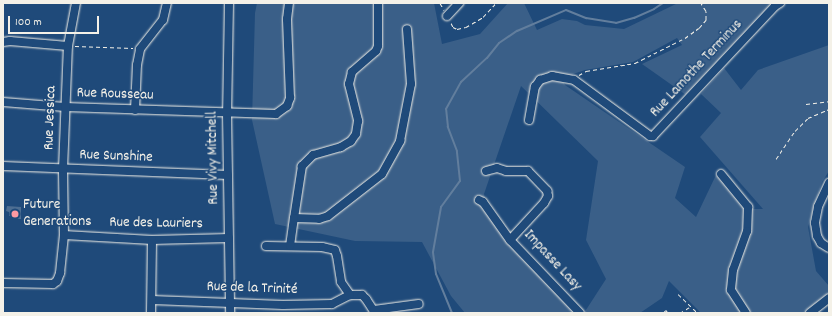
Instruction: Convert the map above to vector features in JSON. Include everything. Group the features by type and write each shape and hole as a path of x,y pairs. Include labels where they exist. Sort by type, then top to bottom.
{"street":[{"name":"Rue Jessica","path":"64,235 63,169 68,46 76,3"},
{"path":"135,110 137,65 140,49 164,20 167,3"},
{"name":"Rue Vivy Mitchell","path":"229,3 227,113 230,313"},
{"name":"Rue Rousseau","path":"3,102 65,107 227,113 272,114 282,111 287,106 290,98 286,19 289,3"},
{"path":"290,246 302,166 313,156 341,147 351,141 356,134 358,121 349,84 352,72 376,52 378,46 378,3"},
{"path":"447,16 459,3"},
{"name":"Rue Lamothe Terminus","path":"574,80 650,136 653,136 775,6 780,3"},
{"path":"294,218 319,219 328,216 382,174 400,141 411,84 406,29"},
{"path":"3,42 10,41 68,46"},
{"path":"529,120 535,87 540,80 552,76 574,80"},
{"name":"Rue Sunshine","path":"3,166 228,175"},
{"name":"Impasse Lasy","path":"486,171 497,168 506,171 530,172 548,194 544,203 510,240 580,313"},
{"path":"721,174 748,207 747,231 733,270 731,290 746,313"},
{"path":"829,184 818,207 815,223 817,236 821,243 829,248"},
{"path":"479,200 483,202 510,240"},
{"path":"3,283 52,284 57,281 60,273 64,235"},
{"name":"Rue des Lauriers","path":"64,235 152,240 229,238"},
{"path":"151,313 152,240"},
{"path":"266,246 330,248 335,250 338,256 340,282 350,295 362,295 374,311 419,304"},
{"name":"Rue de la Trinité","path":"152,300 283,305 332,304 350,295"},
{"path":"810,313 829,298"}],"path":[{"path":"440,3 453,27 458,29 466,27 483,17 496,3"},
{"path":"574,80 586,71 635,63 685,38 699,28 706,20 706,11 701,3"},
{"path":"68,46 140,49"},
{"path":"806,104 829,101"},
{"path":"776,158 795,131 808,118 829,109"},
{"path":"678,294 698,313"},
{"path":"680,313 691,306"},
{"path":"663,313 666,310 668,313"}],"shaded area":[{"path":"257,3 434,3 442,44 480,34 508,3 524,3 537,30 562,19 577,21 585,25 624,29 678,3 773,3 691,95 686,95 642,64 682,45 677,38 633,62 585,70 561,78 565,85 685,167 675,198 696,217 716,175 746,209 763,209 700,137 721,113 701,94 724,68 741,90 758,70 829,45 829,171 822,182 808,227 816,271 829,286 829,294 806,313 701,313 669,281 662,298 640,313 584,313 606,279 586,240 598,161 521,86 484,194 490,219 524,259 576,313 465,313 451,296 422,242 355,241 275,224 252,120 255,13"}],"building":[{"name":"Future Generations","path":"7,206 21,207 21,219 13,219 14,216 9,216 9,212 6,211"}],"waterway":[{"path":"452,313 436,274 433,252 441,207 460,181 457,151 448,127 446,109 461,82 487,58 499,43 517,31 566,10 586,18 616,23 634,18 663,3"}],"place":[{"name":"Future Generations","path":"15,214"}]}
